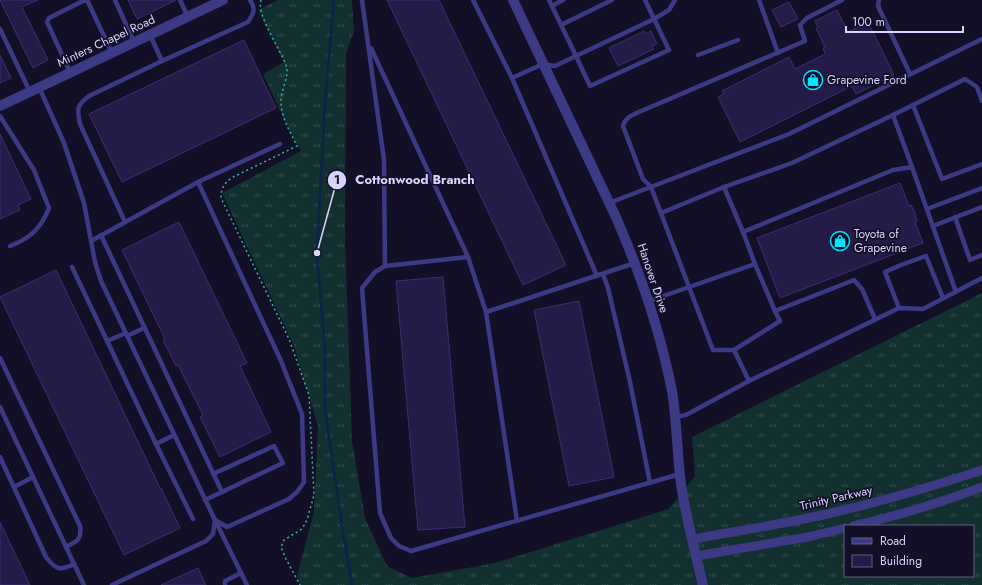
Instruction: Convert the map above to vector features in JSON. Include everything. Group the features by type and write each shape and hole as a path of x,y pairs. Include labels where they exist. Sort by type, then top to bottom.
{"street":[{"name":"Minters Chapel Road","path":"0,106 223,0"},
{"name":"Hanover Drive","path":"513,0 609,203 635,263 649,301 672,392 685,510 703,585"},
{"name":"Trinity Parkway","path":"693,539 826,514 948,482 982,470"},
{"path":"857,525 888,518 939,503 982,487"},
{"path":"696,556 808,537 844,528"}],"lane":[{"path":"70,72 47,22 48,18 85,0 88,2 112,53"},
{"path":"115,0 134,42"},
{"path":"180,0 188,17"},
{"path":"125,222 80,124 78,113 80,104 89,96 248,22 253,15 254,6 250,0"},
{"path":"362,0 384,160 385,266"},
{"path":"473,0 512,78 596,276"},
{"path":"549,0 590,86 669,50 645,0"},
{"path":"552,6 563,0"},
{"path":"561,25 612,0"},
{"path":"512,78 543,64 555,66 654,19 669,10 675,0"},
{"path":"759,0 778,53"},
{"path":"724,187 780,321 734,350 713,350 651,187 643,179 623,126 624,122 639,112 805,41 800,25 807,18 842,0"},
{"path":"879,0 878,6 910,74"},
{"path":"0,29 64,143 84,203 95,262 101,281 247,585"},
{"path":"150,35 162,61"},
{"path":"609,203 789,134 982,39"},
{"path":"698,55 738,40"},
{"path":"369,44 468,257 486,312 517,521"},
{"path":"661,213 724,187 792,163 965,79 977,87 982,101"},
{"path":"913,105 942,179 982,164"},
{"path":"893,115 956,292"},
{"path":"0,116 34,170 49,208 44,220 34,233 22,242 10,246"},
{"path":"91,241 198,182 280,144"},
{"path":"743,232 893,170 912,167"},
{"path":"198,182 281,361 302,414 304,482 298,492 289,499 227,527 215,520"},
{"path":"927,209 982,188"},
{"path":"933,226 982,207"},
{"path":"954,217 970,260 982,255"},
{"path":"101,235 222,492"},
{"path":"899,308 885,272 926,256 943,298"},
{"path":"468,257 385,266 375,272 362,288 380,513 391,538 399,546 411,551 680,474"},
{"path":"486,312 635,263"},
{"path":"649,301 755,264"},
{"path":"72,266 193,519"},
{"path":"603,274 608,288 630,382 650,482"},
{"path":"675,417 686,415 749,381 899,308 923,309 982,278"},
{"path":"775,311 854,280 862,289 875,319"},
{"path":"108,342 144,328"},
{"path":"734,350 749,381"},
{"path":"0,358 80,526 81,534 79,539 66,546"},
{"path":"0,407 84,585"},
{"path":"156,444 174,435"},
{"path":"206,500 283,463 274,446 213,474"},
{"path":"0,457 46,556 52,564 58,568 65,568 74,564"},
{"path":"14,487 33,477"},
{"path":"112,585 206,541 213,534 215,520"},
{"path":"225,585 228,579 241,573"}],"path":[{"path":"261,0 260,10 287,66 287,76 281,100 282,116 297,146 231,178 224,184 220,198 289,340 309,396 314,495 307,520 302,529 284,540 281,547 300,585"}],"green space":[{"path":"278,0 352,0 354,31 346,54 345,239 352,441 365,518 387,566 412,578 495,563 669,509 695,476 692,437 982,293 982,585 300,585 297,576 314,512 318,426 294,346 222,193 301,151 295,142 263,74 284,62 258,10"}],"building":[{"path":"0,0 38,0 22,7 48,60 33,68"},
{"path":"128,0 176,0 137,19"},
{"path":"387,0 439,0 566,265 523,285"},
{"path":"789,2 798,19 781,27 772,10"},
{"name":"Grapevine Ford","path":"837,10 848,32 868,22 894,75 856,94 852,86 740,142 718,97 724,94 722,91 789,57 795,69 825,54 823,48 825,47 816,28 818,27 815,21"},
{"path":"644,31 645,34 651,31 657,44 652,46 654,49 618,66 609,48"},
{"path":"244,40 276,108 122,182 89,114"},
{"path":"0,55 11,78 0,83"},
{"path":"0,134 31,199 18,205 20,210 0,219"},
{"name":"Toyota of Grapevine","path":"900,183 909,206 911,205 915,213 917,221 915,222 923,243 780,298 757,238"},
{"path":"179,222 247,363 240,366 271,432 220,457 200,417 203,415 178,365 176,366 163,340 165,339 122,250"},
{"path":"56,270 180,528 124,555 0,297"},
{"path":"443,277 465,527 418,530 396,281"},
{"path":"579,301 614,477 569,486 534,310"},
{"path":"0,522 30,585 0,585"},
{"path":"198,568 206,585 161,585"}],"waterway":[{"path":"334,0 325,102 317,253 325,351 325,410 352,585"}],"place":[{"name":"Grapevine Ford","path":"813,80"},
{"name":"Toyota of Grapevine","path":"840,241"},
{"name":"Cottonwood Branch","path":"317,253"}]}
